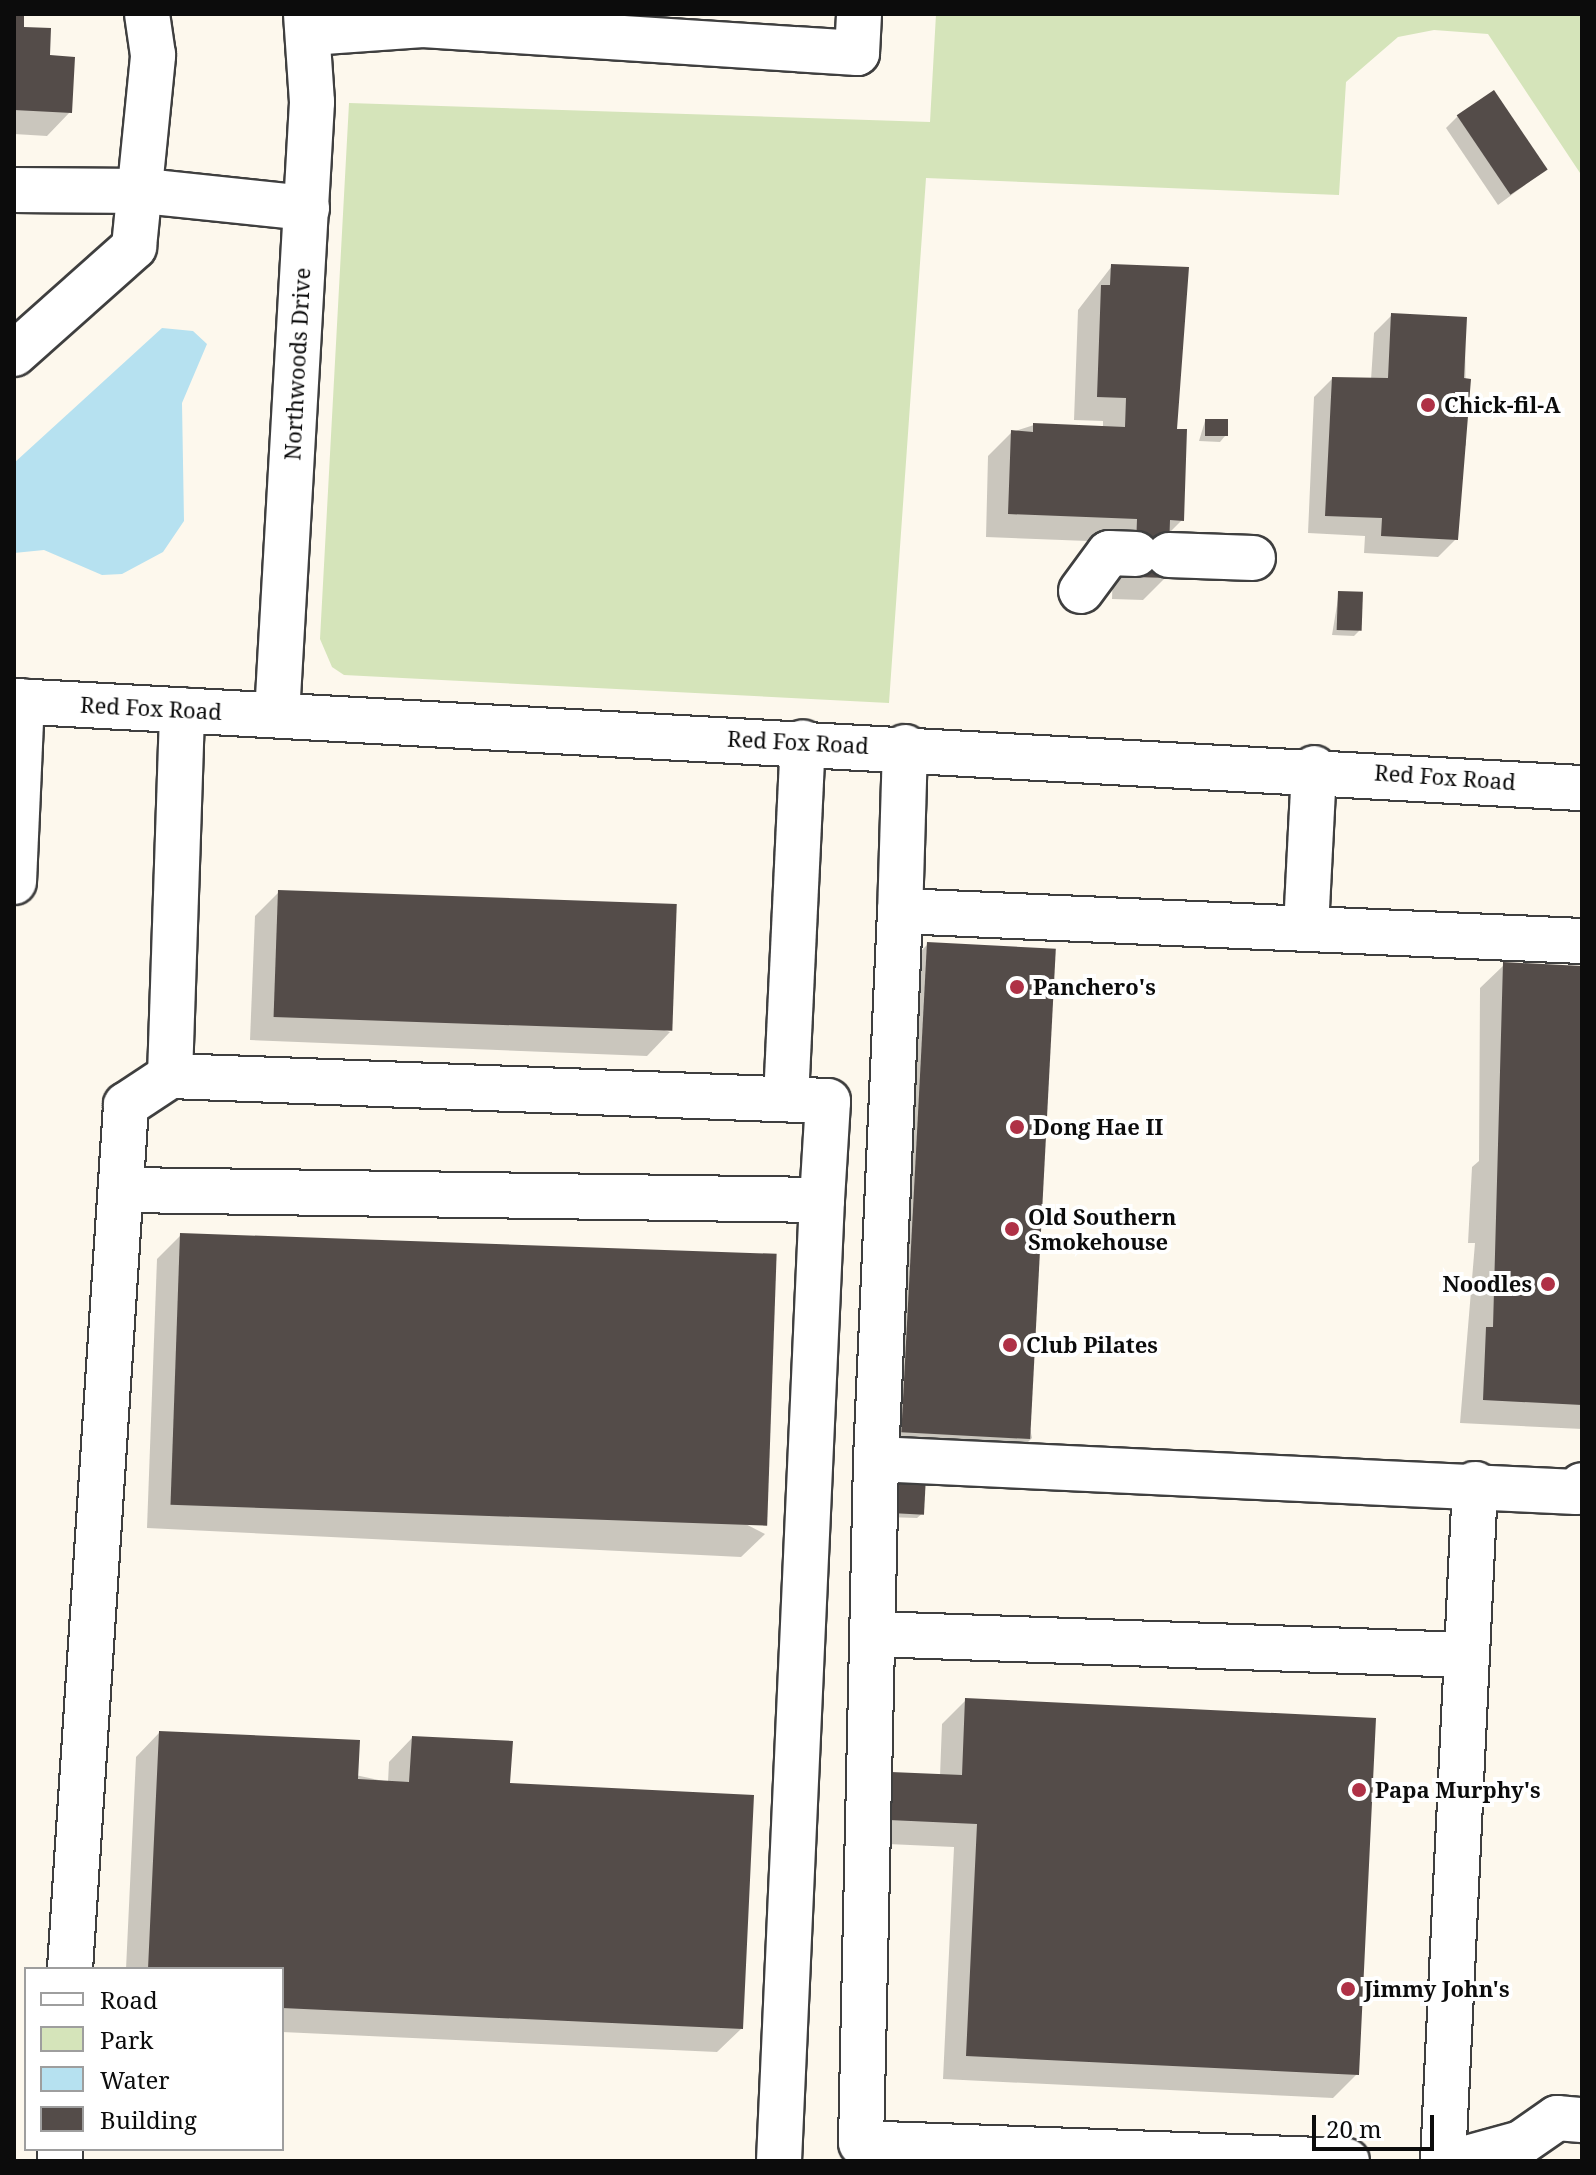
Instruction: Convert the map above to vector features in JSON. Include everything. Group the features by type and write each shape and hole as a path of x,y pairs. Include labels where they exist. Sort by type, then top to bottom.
{"street":[{"path":"14,354 134,247 144,191 153,55 147,14"},
{"path":"308,24 423,19 624,26 857,53 859,14"},
{"name":"Northwoods Drive","path":"277,715 307,208 308,24"},
{"path":"14,190 144,191 307,208"},
{"path":"1081,591 1109,553 1253,558"},
{"path":"14,882 18,701"},
{"name":"Red Fox Road","path":"18,701 1314,768 1582,788"},
{"path":"170,1076 182,710"},
{"path":"786,1099 803,742"},
{"path":"905,747 876,1459 861,2143 1347,2161"},
{"path":"1306,928 1314,768"},
{"path":"900,911 1582,941"},
{"path":"70,1967 124,1190 126,1105 170,1076 828,1101 779,2161"},
{"path":"124,1190 822,1200"},
{"path":"876,1459 1475,1484 1576,1492 1582,1485"},
{"path":"1443,2161 1475,1484"},
{"path":"873,1634 1466,1655"},
{"path":"1456,2161 1531,2152 1557,2118 1582,2120"}],"green space":[{"path":"936,14 1582,14 1582,176 1488,34 1434,30 1398,37 1346,82 1339,195 926,178 889,703 344,675 332,667 320,639 349,103 930,122"}],"water":[{"path":"162,328 193,331 207,344 182,403 184,521 163,552 122,574 102,575 44,550 14,553 14,463"}],"building":[{"path":"14,14 24,14 24,27 51,28 50,55 75,57 72,113 14,110"},
{"path":"1494,90 1548,170 1510,195 1457,115"},
{"path":"1111,264 1189,267 1177,429 1187,429 1184,521 1170,520 1168,578 1135,577 1137,519 1008,514 1011,430 1033,432 1033,423 1125,427 1126,398 1097,397 1101,285 1110,285"},
{"name":"Chick-fil-A","path":"1391,313 1467,317 1464,378 1471,379 1458,540 1381,536 1382,518 1325,516 1332,377 1388,378"},
{"path":"1205,419 1228,419 1228,436 1205,436"},
{"path":"1338,591 1363,592 1362,631 1337,630"},
{"path":"278,890 677,904 672,1031 274,1017"},
{"path":"927,942 1056,949 1030,1439 901,1432"},
{"path":"1503,962 1582,966 1582,1405 1483,1400 1486,1327 1493,1327"},
{"path":"180,1233 777,1254 767,1526 171,1505"},
{"path":"893,1475 926,1477 924,1515 891,1513"},
{"path":"965,1698 1376,1718 1359,2075 966,2056 977,1824 889,1820 891,1772 962,1775"},
{"path":"159,1731 360,1740 358,1779 409,1782 412,1736 513,1741 510,1783 754,1795 743,2029 284,2008 284,1967 148,1967"}],"place":[{"name":"Chick-fil-A","path":"1428,405"},
{"name":"Panchero's","path":"1017,987"},
{"name":"Dong Hae II","path":"1017,1127"},
{"name":"Old Southern Smokehouse","path":"1012,1229"},
{"name":"Noodles","path":"1548,1284"},
{"name":"Club Pilates","path":"1010,1345"},
{"name":"Papa Murphy's","path":"1359,1790"},
{"name":"Jimmy John's","path":"1348,1989"}]}
